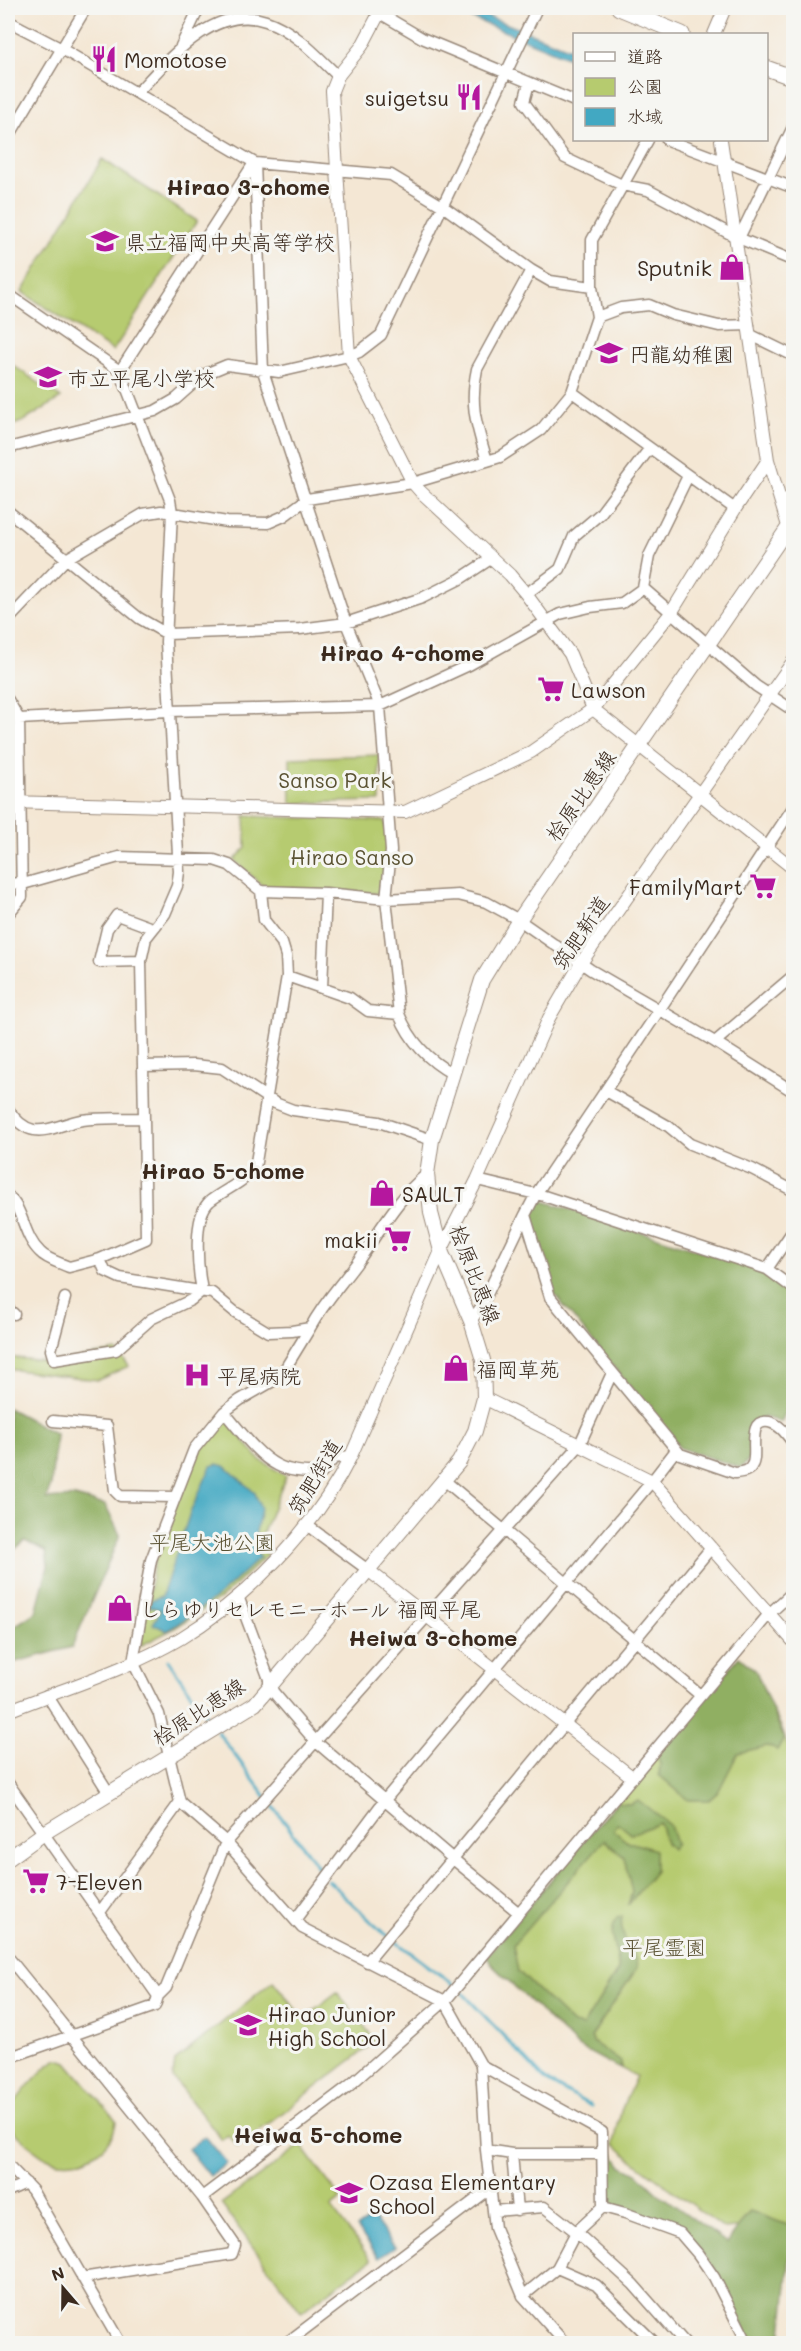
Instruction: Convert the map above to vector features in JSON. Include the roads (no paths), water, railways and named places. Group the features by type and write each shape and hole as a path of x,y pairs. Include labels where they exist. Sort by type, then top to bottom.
{"main road":[{"path":"620,8 680,33"},
{"path":"768,69 794,78"},
{"name":"桧原比恵線","path":"8,1859 44,1833 255,1704 459,1462 475,1431 484,1398 483,1360 471,1321 441,1251 431,1213 427,1174 432,1140 482,980 519,920 708,643 792,526"}],"street":[{"path":"8,138 86,8"},
{"path":"181,46 199,8"},
{"path":"8,448 155,411 176,399 203,375 226,365 279,372 349,356 359,352 381,335 537,8"},
{"path":"714,33 725,8"},
{"path":"573,102 422,38 378,9 362,46 338,76 332,91 349,356 413,483 492,558 526,594 570,654 593,709 794,869"},
{"path":"137,93 181,46 215,25 237,18 264,20 299,40 338,76"},
{"path":"8,21 62,49 255,163 391,175 444,207 531,270 550,280 592,287"},
{"path":"529,83 524,102 565,158 622,185 648,190 738,238 794,261"},
{"path":"738,238 770,178 794,125"},
{"path":"8,620 66,559 143,514 161,511 227,522 268,523 284,516 307,499 413,483 500,457 541,430 572,392 597,317 592,287 592,240 647,141"},
{"path":"670,141 794,188"},
{"path":"721,141 738,238 768,460 792,526"},
{"path":"255,163 263,371 346,623 380,706 391,851 386,899 399,1014 414,1043 426,1056 453,1074"},
{"path":"120,371 255,163"},
{"path":"487,461 472,407 477,369 531,270"},
{"path":"8,294 120,371 170,500 172,512 167,634 169,711 179,859 177,886 165,914 146,938 141,961 146,1239 100,1258 69,1267 41,1254 28,1238 14,1201 8,1196"},
{"path":"597,317 621,308 649,305 673,315 719,326 750,330 794,356"},
{"path":"572,392 735,509"},
{"path":"526,594 560,569 574,536 600,514 650,448"},
{"path":"14,803 405,812 531,752 593,709 671,613 768,460"},
{"path":"19,719 169,711 380,706 469,665 560,614 622,603 643,588 649,556 688,476"},
{"path":"8,510 139,618 167,634 300,629 346,623 422,598 460,579 492,558"},
{"path":"643,588 767,696 794,711"},
{"name":"筑肥新道","path":"441,1251 477,1180 549,1018 581,963 794,660"},
{"path":"8,700 19,719 14,803 23,884 22,897 8,914"},
{"path":"471,1321 481,1307 536,1194 794,806"},
{"path":"8,883 23,884 110,858 214,860 229,865 261,891 326,893 386,899 458,896 486,902 519,920 581,963 715,1042 794,1092"},
{"path":"202,1292 198,1260 201,1212 207,1204 249,1176 255,1168 287,976 286,956 282,943 264,920 261,891"},
{"path":"322,988 326,893"},
{"path":"141,961 99,962 107,929 117,915 152,928"},
{"path":"715,1042 794,975"},
{"path":"287,976 350,998 368,1011 399,1014"},
{"path":"143,1066 194,1065 222,1068 267,1098 293,1110 379,1122 432,1140"},
{"path":"606,1091 668,1126 690,1144 752,1169 794,1191"},
{"path":"8,1109 15,1120 22,1125 43,1131 82,1120 144,1118"},
{"path":"427,1174 411,1186 355,1266 322,1304 280,1377 224,1412 194,1449 151,1560 133,1662 159,1714 180,1802 226,1842 302,1928 445,2001 481,2065 486,2150 495,2228 523,2296 566,2343"},
{"path":"477,1180 536,1194 767,1269 794,1288"},
{"path":"525,1215 549,1297 680,1454 735,1473 748,1470 754,1461 754,1435 760,1423 772,1422 779,1426 794,1444"},
{"path":"767,1269 794,1229"},
{"name":"筑肥街道","path":"8,1711 133,1662 181,1638 238,1596 308,1526 338,1482 351,1456 441,1251"},
{"path":"100,1258 105,1271 120,1278 212,1293 235,1312 268,1332 310,1328"},
{"path":"65,1298 51,1350 54,1360 116,1350 151,1319 202,1292"},
{"path":"8,2058 155,2006 158,1996 166,1988 226,1842 579,1446 612,1373"},
{"path":"484,1398 652,1481 794,1642"},
{"path":"224,1412 265,1457 287,1469 322,1473 334,1458 351,1456"},
{"path":"53,1421 107,1426 115,1491 120,1496 174,1497"},
{"path":"295,1920 384,1801 676,1450"},
{"path":"444,1480 700,1695"},
{"path":"308,1526 368,1570 632,1777"},
{"path":"367,1962 711,1548"},
{"path":"202,2197 349,2086 445,2001 700,1695 769,1614 794,1591"},
{"path":"238,1596 270,1687 315,1741 519,1913"},
{"path":"47,1695 109,1793"},
{"path":"8,1783 158,1996"},
{"path":"100,1912 180,1802"},
{"path":"8,1957 202,2197 235,2245 232,2254 82,2278"},
{"path":"481,2065 602,2132 603,2207 576,2232 557,2268 523,2296"},
{"path":"486,2150 512,2154 601,2154"},
{"path":"512,2154 517,2210"},
{"path":"8,2165 26,2183 121,2343"},
{"path":"8,2191 26,2183"},
{"path":"285,2343 490,2188"},
{"path":"493,2211 544,2207 576,2232 633,2284 686,2343"},
{"path":"603,2207 680,2233 714,2277 748,2343"},
{"path":"557,2268 596,2285 656,2343"}],"water":[{"path":"447,8 466,8 573,50 573,60"},
{"path":"217,1464 225,1466 255,1493 261,1509 252,1549 260,1557 217,1597 167,1631 153,1624 161,1610 149,1606 151,1600 162,1596 190,1513 211,1466"},
{"path":"205,2136 227,2163 210,2176 188,2149"},
{"path":"373,2217 395,2247 379,2258 357,2228"}],"waterway":[{"path":"168,1660 213,1726"},
{"path":"217,1731 324,1875"},
{"path":"328,1880 380,1930 454,1985"},
{"path":"459,1989 545,2080 591,2106"}],"place":[{"name":"Momotose","path":"104,59"},
{"name":"suigetsu","path":"469,97"},
{"name":"県立福岡中央高等学校","path":"105,241"},
{"name":"Sputnik","path":"732,267"},
{"name":"円龍幼稚園","path":"609,353"},
{"name":"市立平尾小学校","path":"48,377"},
{"name":"Lawson","path":"551,689"},
{"name":"FamilyMart","path":"763,886"},
{"name":"SAULT","path":"382,1193"},
{"name":"makii","path":"398,1239"},
{"name":"福岡草苑","path":"456,1368"},
{"name":"平尾病院","path":"197,1375"},
{"name":"しらゆりセレモニーホール 福岡平尾","path":"120,1608"},
{"name":"7-Eleven","path":"36,1881"},
{"name":"Hirao Junior High School","path":"248,2025"},
{"name":"Ozasa Elementary School","path":"349,2193"}],"district":[{"name":"Hirao 3-chome","path":"248,186"},
{"name":"Hirao 4-chome","path":"402,652"},
{"name":"Hirao 5-chome","path":"223,1170"},
{"name":"Heiwa 3-chome","path":"433,1637"},
{"name":"Heiwa 5-chome","path":"318,2134"}],"park label":[{"name":"Sanso Park","path":"335,779"},
{"name":"Hirao Sanso","path":"352,856"},
{"name":"平尾大池公園","path":"212,1541"},
{"name":"平尾霊園","path":"664,1946"}]}
